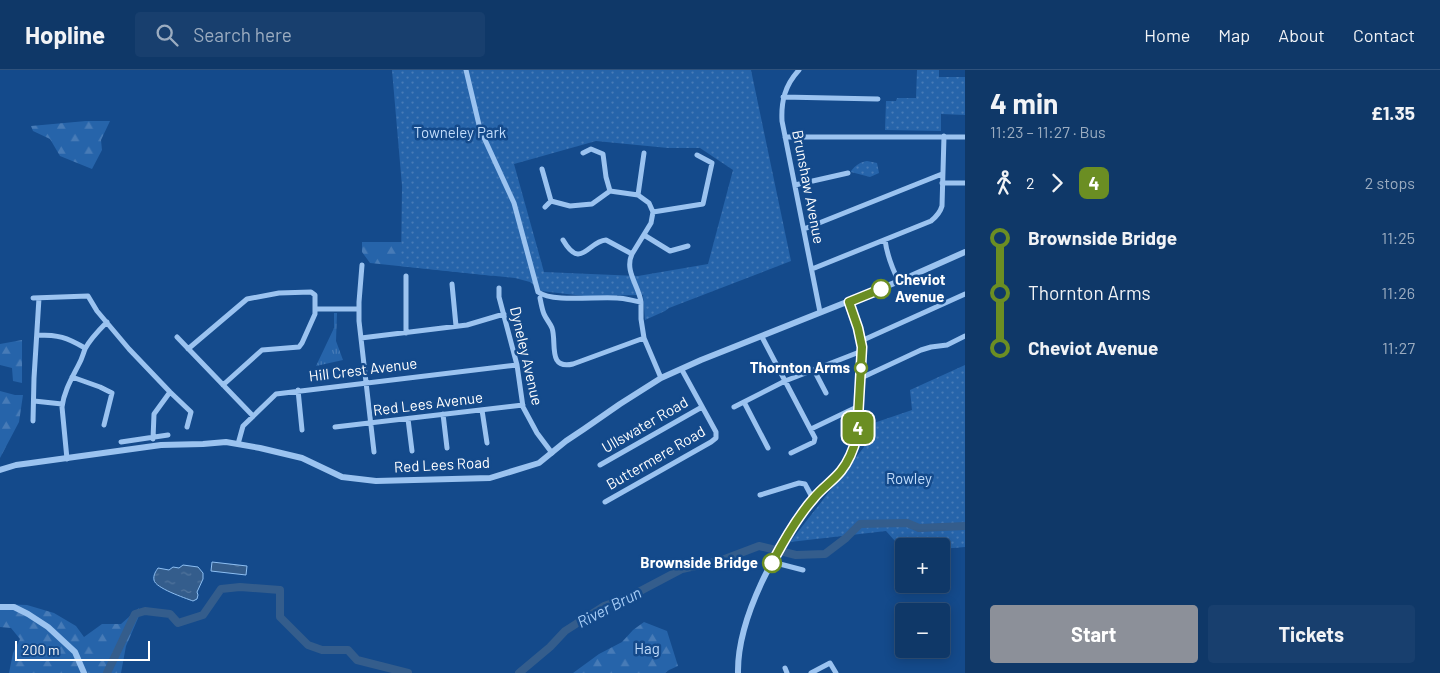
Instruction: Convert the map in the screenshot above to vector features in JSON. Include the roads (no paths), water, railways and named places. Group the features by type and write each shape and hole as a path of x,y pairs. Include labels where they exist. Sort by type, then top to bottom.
{"street":[{"path":"466,70 480,129 514,203 538,292 564,298 618,298 641,302"},
{"name":"Brunshaw Avenue","path":"799,70 788,84 783,97 782,114 820,312"},
{"path":"783,97 878,99"},
{"path":"812,269 931,221 936,217 942,206 944,136"},
{"path":"786,137 965,137"},
{"path":"583,152 591,149 603,154 610,191"},
{"path":"638,195 644,153"},
{"path":"652,212 703,204 712,163 698,155"},
{"path":"542,169 551,201"},
{"path":"795,184 848,173"},
{"path":"804,229 942,174"},
{"path":"942,183 965,183"},
{"path":"551,201 570,206 592,204 610,191 638,195 649,204 652,212 651,223 632,254 629,267 640,295 644,338 661,378"},
{"path":"545,207 551,201"},
{"path":"644,236 670,251 688,246"},
{"path":"563,240 568,249 576,254 584,253 601,241 606,240 632,254"},
{"path":"885,240 889,259 899,282"},
{"name":"Red Lees Road","path":"0,470 16,465 161,446 226,442 302,458 342,477 376,481 490,478 539,463 566,441 661,378 682,370 700,360 899,282 965,252"},
{"path":"362,266 359,308 374,452"},
{"path":"406,276 406,333"},
{"path":"452,284 456,326"},
{"name":"Dyneley Avenue","path":"499,288 498,293 517,365 523,405 537,433 552,453"},
{"path":"188,349 247,299 280,293 311,292 315,295 315,314 299,347 262,350 223,385"},
{"path":"861,341 965,294"},
{"path":"34,421 36,298 88,296 97,312 129,349 192,412 187,427"},
{"path":"540,298 544,314 552,328 553,348 560,364 566,366 573,364 644,338"},
{"path":"738,673 740,648 751,609 772,562 813,499 849,459 857,436 862,351 858,328 849,302"},
{"path":"315,309 359,308"},
{"path":"361,338 466,325 504,314"},
{"path":"67,459 62,404 68,385 82,359 85,348 107,322"},
{"path":"36,335 62,337 85,348"},
{"path":"861,378 921,350 947,344 965,336"},
{"path":"177,337 253,416"},
{"path":"762,337 815,438 814,442 791,453"},
{"path":"734,408 785,381 862,351"},
{"name":"Hill Crest Avenue","path":"238,444 243,426 276,394 517,365"},
{"path":"682,370 702,406"},
{"path":"814,370 826,393"},
{"path":"72,377 111,392 112,395 104,425"},
{"path":"298,390 302,430"},
{"path":"153,438 154,414 170,392"},
{"path":"34,401 62,404"},
{"path":"744,402 768,448"},
{"name":"Red Lees Avenue","path":"335,427 523,405"},
{"name":"Buttermere Road","path":"606,502 716,438 717,436 702,406"},
{"name":"Ullswater Road","path":"600,465 702,406"},
{"path":"811,429 859,406"},
{"path":"482,410 487,444"},
{"path":"443,414 447,448"},
{"path":"408,419 412,451"},
{"path":"120,442 168,435"},
{"path":"760,495 802,483 805,484 813,499"},
{"path":"767,493 770,500"},
{"path":"772,562 803,570"},
{"path":"0,607 14,608 28,614 48,627 75,652 84,673"},
{"path":"811,673 830,663 836,673"}],"water":[{"path":"212,562 247,566 246,575 211,571"},
{"path":"183,565 198,567 203,573 203,579 197,592 197,599 193,601 159,586 154,580 154,575 158,568 169,570"}],"waterway":[{"name":"River Brun","path":"519,673 550,647 565,631 604,606 627,598 682,569 722,560 759,546 796,555 825,554 846,538 860,524 907,523 919,528 965,526"},
{"name":"River Brun","path":"107,673 135,614 145,611 170,614 178,623 203,615 221,589 240,587 280,590 280,617 308,645 322,650 348,650 357,660 408,673"}],"place":[{"name":"Cheviot Avenue","path":"881,289"},
{"name":"Thornton Arms","path":"861,368"},
{"name":"Brownside Bridge","path":"772,563"}],"park label":[{"name":"Towneley Park","path":"460,133"},
{"name":"Rowley","path":"909,479"},
{"name":"Hag","path":"647,649"}]}
